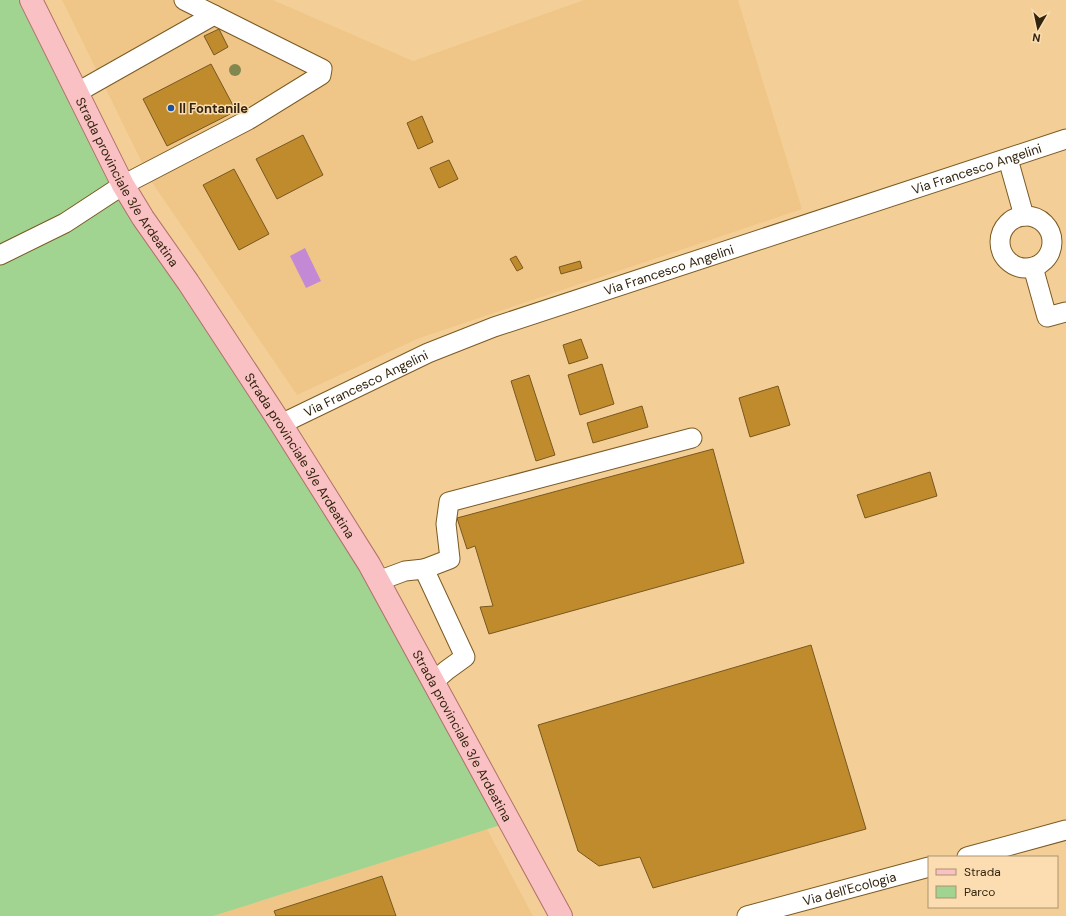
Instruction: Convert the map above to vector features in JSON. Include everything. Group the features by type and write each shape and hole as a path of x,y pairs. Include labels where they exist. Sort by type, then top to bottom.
{"main road":[{"name":"Strada provinciale 3/e Ardeatina","path":"31,0 123,185 143,218 192,288 282,424 378,582 561,916"}],"street":[{"path":"0,255 65,223 123,185 248,120 321,75 322,69 184,0"},
{"path":"76,93 214,15"},
{"name":"Via Francesco Angelini","path":"282,424 428,353 494,327 1066,139"},
{"path":"1008,159 1024,216"},
{"path":"1024,216 1032,216 1046,225 1051,237 1051,250 1041,263 1033,267 1024,268 1016,266 1008,261 1000,246 1000,237 1003,229 1008,223 1015,218 1024,216"},
{"path":"1033,267 1047,317 1066,312"},
{"path":"378,582 405,571 424,569 450,559 446,524 449,502 692,438"},
{"path":"424,569 465,657 433,682"},
{"path":"971,856 1066,830"},
{"name":"Via dell'Ecologia","path":"747,916 928,867"}],"shaded area":[{"path":"62,0 273,0 413,61 584,0 738,0 802,209 417,339 297,395 151,181"},
{"path":"305,248 321,281 306,288 290,256"},
{"path":"487,829 533,916 213,916"}],"green space":[{"path":"0,0 31,0 76,93 281,424 510,822 213,916 0,916"}],"building":[{"path":"219,29 228,47 214,55 204,36"},
{"path":"211,64 236,111 167,146 143,99"},
{"path":"422,116 433,142 418,149 407,123"},
{"path":"303,135 323,175 277,199 256,159"},
{"path":"449,160 458,179 439,188 430,168"},
{"path":"234,169 269,234 239,250 203,185"},
{"path":"516,256 523,268 517,271 510,259"},
{"path":"580,261 582,268 561,274 559,267"},
{"path":"581,339 588,358 569,364 563,345"},
{"path":"602,364 614,404 580,415 568,375"},
{"path":"529,375 555,455 536,461 511,381"},
{"path":"778,386 790,425 750,437 739,398"},
{"path":"642,406 648,427 593,443 587,423"},
{"path":"713,449 744,563 489,634 480,607 493,606 475,546 467,549 457,518"},
{"path":"930,472 937,496 865,518 857,495"},
{"path":"811,645 866,829 653,888 640,857 599,866 578,851 538,725"},
{"path":"382,876 396,916 276,916 274,911"}],"place":[{"name":"Il Fontanile","path":"171,108"}]}
